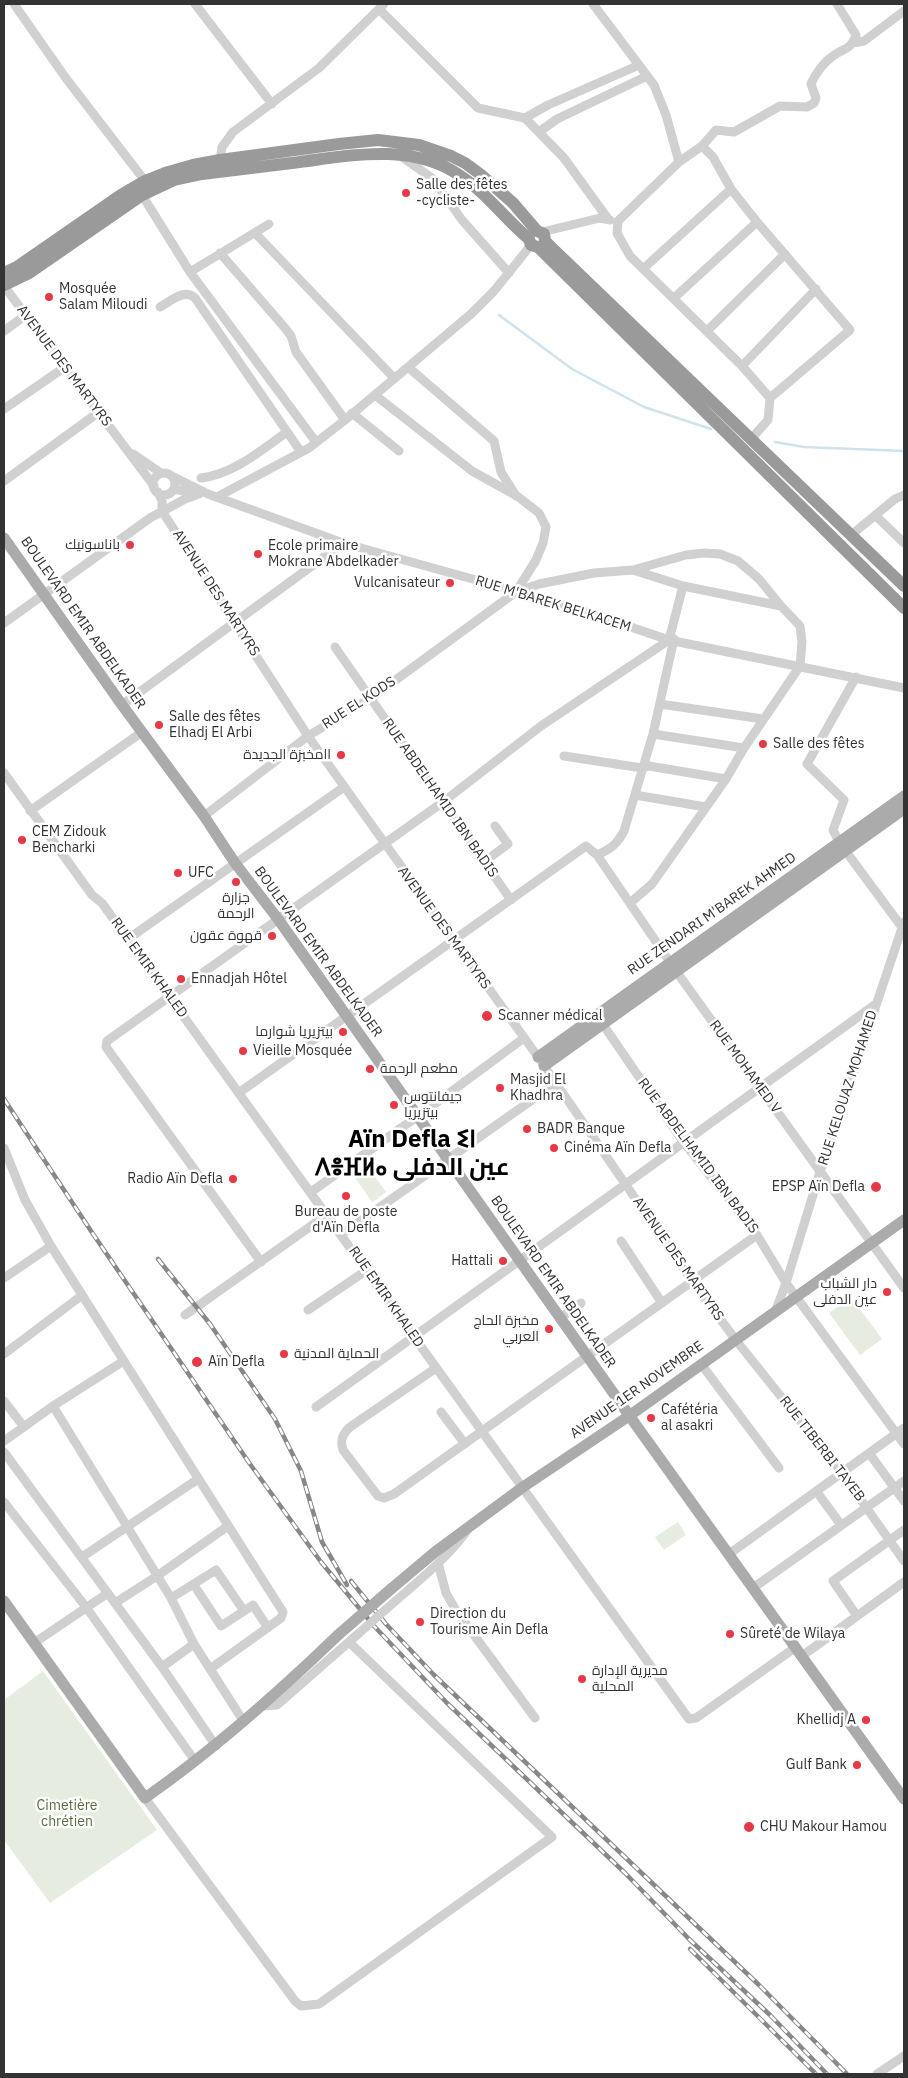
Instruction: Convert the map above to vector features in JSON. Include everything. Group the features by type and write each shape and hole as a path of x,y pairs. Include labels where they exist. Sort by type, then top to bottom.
{"highway":[{"path":"4,273 17,267 121,195 145,181 193,165 378,140 419,145 451,156 480,174 512,204 537,239 904,608"},
{"path":"4,285 29,273 142,195 174,180 202,174 376,153 398,154 431,162 459,174 537,239 904,586"}],"main road":[{"name":"BOULEVARD EMIR ABDELKADER","path":"4,538 122,705 204,816 235,863 278,919 417,1117 520,1259 587,1357 904,1799"},
{"path":"541,1061 842,846 904,796"},
{"path":"842,846 904,809"},
{"name":"AVENUE 1ER NOVEMBRE","path":"146,1798 216,1746 263,1706 338,1635 391,1589 472,1524 523,1487 629,1416 904,1220"},
{"path":"4,1602 146,1798"}],"street":[{"path":"14,4 66,77 145,181"},
{"path":"195,4 272,104"},
{"path":"593,4 654,85 666,115 679,162"},
{"path":"770,398 742,366 630,256 617,233 618,221 679,162 702,146 716,130 734,132 780,106 807,107 814,104 816,98 811,84 815,75 834,55 846,50 853,43 856,35 837,4"},
{"path":"853,43 864,41 904,9 901,4"},
{"path":"220,160 222,147 233,132 319,68 382,6 478,108 526,118 564,158 608,220"},
{"path":"526,118 548,105 639,65"},
{"path":"539,132 557,119 647,76"},
{"path":"702,146 713,158 731,189 757,222 850,330 770,398 768,420 750,440"},
{"path":"398,154 433,179 462,220 509,273"},
{"path":"644,268 731,189"},
{"path":"142,195 190,272 316,442"},
{"path":"4,623 162,510 208,495 301,452 316,442 375,396 471,314 537,239 600,218 618,221"},
{"path":"674,298 757,222"},
{"path":"190,272 269,224"},
{"path":"255,234 394,378"},
{"path":"220,253 285,328 296,352 345,420"},
{"path":"707,331 785,254"},
{"name":"AVENUE DES MARTYRS","path":"4,285 123,446"},
{"path":"742,366 816,289"},
{"path":"160,307 184,293 190,294 195,298 301,452"},
{"path":"4,330 26,315"},
{"path":"4,409 65,367"},
{"path":"408,367 494,441 501,472 517,496"},
{"path":"375,396 472,471 517,496 539,513 546,527 543,543 536,560 516,592"},
{"path":"4,481 99,412"},
{"path":"352,413 399,451"},
{"path":"201,478 223,472 240,464 287,432"},
{"path":"123,446 148,466 172,476 175,482 173,490 162,510"},
{"path":"123,446 156,489 166,494 173,490"},
{"path":"156,489 155,478 161,473"},
{"name":"RUE M'BAREK BELKACEM","path":"172,476 208,495 343,543 566,605 671,639 904,688"},
{"name":"AVENUE DES MARTYRS","path":"156,489 162,501 162,510 308,736 452,940 541,1061 692,1281 735,1340"},
{"name":"RUE M'BAREK BELKACEM","path":"173,490 208,495"},
{"path":"850,536 904,495"},
{"path":"876,516 904,543"},
{"path":"122,705 343,543"},
{"path":"516,592 539,584 594,573 633,570 686,555 720,554 738,560 759,579 800,626 802,642 800,666 744,748 726,779 652,884 630,903"},
{"path":"633,570 683,586 781,606"},
{"path":"597,854 607,851 616,844 624,831 653,734 683,586"},
{"name":"RUE EL KODS","path":"204,816 308,736 371,698 516,592"},
{"path":"261,1262 106,1047 107,1041 171,998 278,919 443,802 541,726 671,639"},
{"name":"RUE ABDELHAMID IBN BADIS","path":"335,647 511,900"},
{"path":"856,677 807,764 844,800 833,830 842,846 904,927"},
{"path":"660,704 763,719"},
{"path":"30,811 142,732"},
{"path":"653,734 744,748"},
{"path":"564,756 642,768 649,766 726,779"},
{"name":"RUE EMIR KHALED","path":"4,774 92,895 102,903 240,1092 689,1719 696,1718 799,1652"},
{"path":"128,939 344,787"},
{"path":"635,794 706,807"},
{"path":"484,862 508,844 495,826"},
{"name":"RUE MOHAMED V","path":"511,900 586,846 597,854 673,967 820,1172 872,1243 901,1277 904,1288"},
{"path":"240,1092 511,900"},
{"name":"RUE KELOUAZ MOHAMED","path":"775,1312 876,1004 904,927"},
{"path":"316,1407 876,1004"},
{"name":"RUE ABDELHAMID IBN BADIS","path":"599,1019 684,1143 757,1236 786,1283 900,1431 904,1444"},
{"path":"311,1192 524,1038"},
{"path":"342,1234 556,1083"},
{"path":"4,1148 25,1200 81,1296 283,1612 281,1618 210,1669"},
{"path":"184,1316 328,1214"},
{"path":"436,1368 350,1427 343,1435 343,1450 375,1494 384,1498 394,1494 757,1236"},
{"path":"621,1241 662,1303"},
{"path":"4,1278 51,1246"},
{"path":"308,1310 368,1270"},
{"path":"4,1354 81,1296"},
{"path":"560,1318 582,1303"},
{"name":"RUE TIBERBI TAYEB","path":"735,1340 842,1473 904,1561"},
{"path":"4,1441 53,1406 122,1362"},
{"path":"702,1364 779,1468"},
{"path":"4,1401 24,1427"},
{"path":"53,1406 171,1598 194,1644 244,1722"},
{"path":"441,1412 465,1444"},
{"path":"729,1554 900,1431"},
{"path":"4,1452 162,1667 216,1746"},
{"path":"869,1453 904,1501"},
{"path":"82,1557 198,1479"},
{"path":"753,1588 904,1481"},
{"path":"817,1492 841,1524"},
{"path":"4,1502 86,1607 196,1761"},
{"path":"263,1706 277,1705 350,1642 438,1563 455,1546 472,1524"},
{"path":"115,1603 228,1526"},
{"path":"858,1616 833,1581 904,1530"},
{"path":"438,1563 446,1592 457,1612 535,1718"},
{"path":"171,1598 216,1570 244,1611"},
{"path":"799,1652 858,1616 904,1582"},
{"path":"194,1585 220,1626 253,1605 268,1628"},
{"path":"34,1643 108,1593"},
{"path":"146,1798 295,2001 301,2006 319,2004 552,1837 350,1642"},
{"path":"162,1667 194,1644"},
{"path":"877,2074 904,2056"}],"green space":[{"path":"368,1167 386,1192 379,1197 375,1191 379,1198 372,1202 354,1176"},
{"path":"851,1297 882,1339 860,1355 829,1313"},
{"path":"678,1522 686,1535 664,1550 655,1537"},
{"name":"Cimetière chrétien","path":"43,1671 157,1830 50,1903 4,1840 4,1700"}],"waterway":[{"path":"499,315 572,369 644,407 711,429"},
{"path":"775,442 804,447 904,451"}],"railway":[{"path":"4,1099 91,1231 250,1464 321,1562 374,1626 447,1703 625,1873 689,1939 770,2015 827,2074"},
{"path":"158,1259 210,1324 275,1419 301,1471 322,1542 347,1585"},
{"path":"351,1581 386,1624 434,1675 759,1985 847,2074"},
{"path":"690,1949 816,2074"}],"place":[{"name":"Salle des fêtes -cycliste-","path":"406,193"},
{"name":"Mosquée Salam Miloudi","path":"49,297"},
{"name":"باناسونيك","path":"130,545"},
{"name":"Ecole primaire Mokrane Abdelkader","path":"258,554"},
{"name":"Vulcanisateur","path":"450,583"},
{"name":"Salle des fêtes Elhadj El Arbi","path":"159,725"},
{"name":"Salle des fêtes","path":"763,744"},
{"name":"اامخبزة الجديدة","path":"341,755"},
{"name":"CEM Zidouk Bencharki","path":"22,840"},
{"name":"UFC","path":"178,873"},
{"name":"جزارة الرحمة","path":"236,882"},
{"name":"قهوة عقون","path":"272,936"},
{"name":"Ennadjah Hôtel","path":"181,979"},
{"name":"Scanner médical","path":"487,1016"},
{"name":"بيتزيريا شوارما","path":"343,1032"},
{"name":"Vieille Mosquée","path":"243,1051"},
{"name":"مطعم الرحمة","path":"370,1069"},
{"name":"Masjid El Khadhra","path":"500,1088"},
{"name":"جيفانتوس بيتزيريا","path":"394,1105"},
{"name":"BADR Banque","path":"527,1129"},
{"name":"Cinéma Aïn Defla","path":"554,1148"},
{"name":"Radio Aïn Defla","path":"233,1179"},
{"name":"EPSP Aïn Defla","path":"876,1187"},
{"name":"Bureau de poste d'Aïn Defla","path":"346,1196"},
{"name":"Hattali","path":"503,1261"},
{"name":"دار الشباب عين الدفلى","path":"887,1292"},
{"name":"مخبزة الحاج العربي","path":"549,1329"},
{"name":"الحماية المدنية","path":"284,1354"},
{"name":"Aïn Defla","path":"197,1362"},
{"name":"Cafétéria al asakri","path":"651,1418"},
{"name":"Direction du Tourisme Ain Defla","path":"420,1622"},
{"name":"Sûreté de Wilaya","path":"730,1634"},
{"name":"مديرية الإدارة المحلية","path":"582,1679"},
{"name":"Khellidj A","path":"866,1720"},
{"name":"Gulf Bank","path":"857,1765"},
{"name":"CHU Makour Hamou","path":"749,1827"}],"district":[{"name":"Aïn Defla ⵉⵏ ⴷⴻⴼⵍⴰ عين الدفلى","path":"412,1154"}]}
